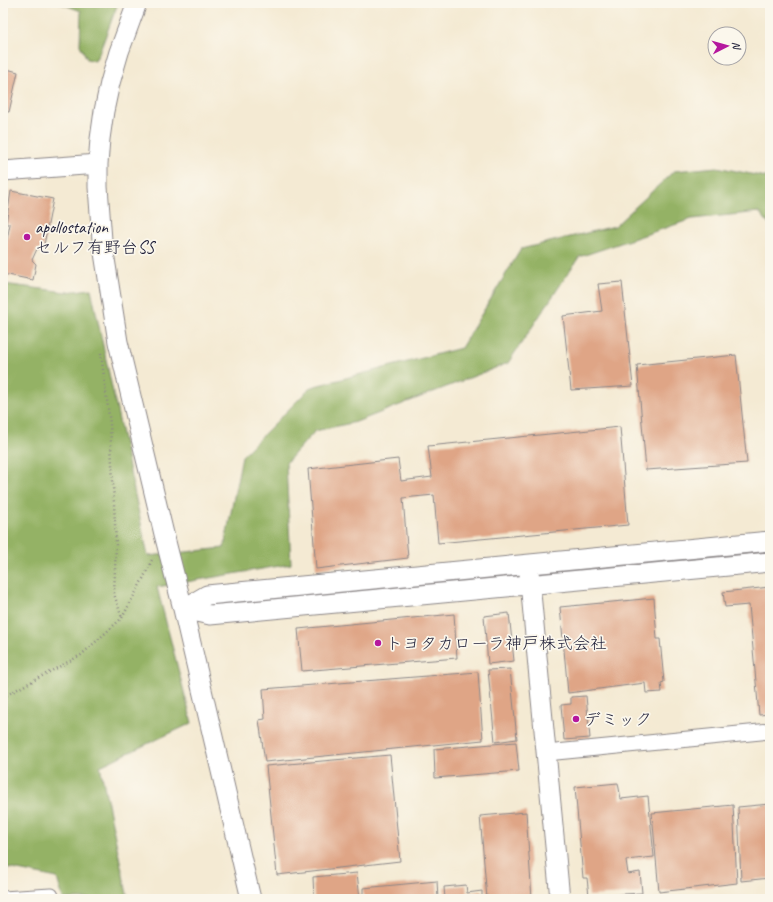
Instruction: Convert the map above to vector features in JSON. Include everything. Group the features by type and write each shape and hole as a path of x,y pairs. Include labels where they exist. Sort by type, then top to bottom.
{"street":[{"path":"137,3 119,52 104,111 98,164 98,194 102,240 118,339 142,446 183,609 251,899"},
{"path":"3,171 98,164"},
{"path":"183,609 207,595 770,541"},
{"path":"183,609 210,616 770,562"},
{"path":"528,565 560,899"},
{"path":"546,753 770,731"},
{"path":"3,899 51,896 52,899"}],"path":[{"path":"118,339 109,340 101,351 111,439 116,544 114,594 122,618"},
{"path":"3,697 81,655 122,618 152,559"}],"green space":[{"path":"59,3 118,3 95,61 87,59 80,45 81,11"},
{"path":"717,167 770,178 770,225 759,212 692,219 579,257 508,363 356,422 315,431 286,463 291,564 157,587 192,723 100,766 128,899 63,899 57,878 3,867 3,284 66,292 91,289 148,556 224,548 242,456 311,387 461,348 521,249 615,226 674,171"}],"building":[{"path":"3,68 18,72 9,112 3,111"},
{"name":"apollostation セルフ有野台SS","path":"11,191 53,199 43,250 37,249 32,260 36,264 33,280 3,274 3,250 5,250 10,224 6,224"},
{"path":"622,282 633,386 571,390 563,316 602,311 598,284"},
{"path":"736,355 747,463 646,470 637,365"},
{"path":"620,427 628,525 438,543 434,495 403,498 408,558 316,569 308,469 398,459 401,481 432,477 428,446"},
{"path":"770,587 770,714 759,715 749,605 725,607 723,592"},
{"path":"654,598 657,639 660,639 664,682 661,683 662,692 646,693 645,683 568,693 560,607"},
{"path":"509,613 514,661 488,664 484,616"},
{"name":"トヨタカローラ神戸株式会社","path":"454,614 457,658 302,671 298,629"},
{"path":"510,669 517,739 495,742 488,670"},
{"path":"478,672 483,740 265,762 259,720 265,719 263,689"},
{"path":"586,696 590,738 564,740 561,705 571,704 571,697"},
{"path":"516,742 519,771 435,778 434,749"},
{"path":"390,755 400,861 277,875 266,766"},
{"path":"618,783 621,799 648,796 654,857 626,860 628,874 640,872 642,893 589,896 587,878 583,878 575,787"},
{"path":"770,804 770,878 741,881 738,807"},
{"path":"733,805 737,883 659,892 652,813"},
{"path":"526,812 532,899 487,899 480,816"},
{"path":"357,873 360,899 314,899 313,877"},
{"path":"437,881 438,899 363,899 363,888"},
{"path":"466,885 467,893 482,891 482,899 445,899 444,887"}],"place":[{"name":"apollostation セルフ有野台SS","path":"27,237"},
{"name":"トヨタカローラ神戸株式会社","path":"378,643"},
{"name":"デミック","path":"576,719"}]}
